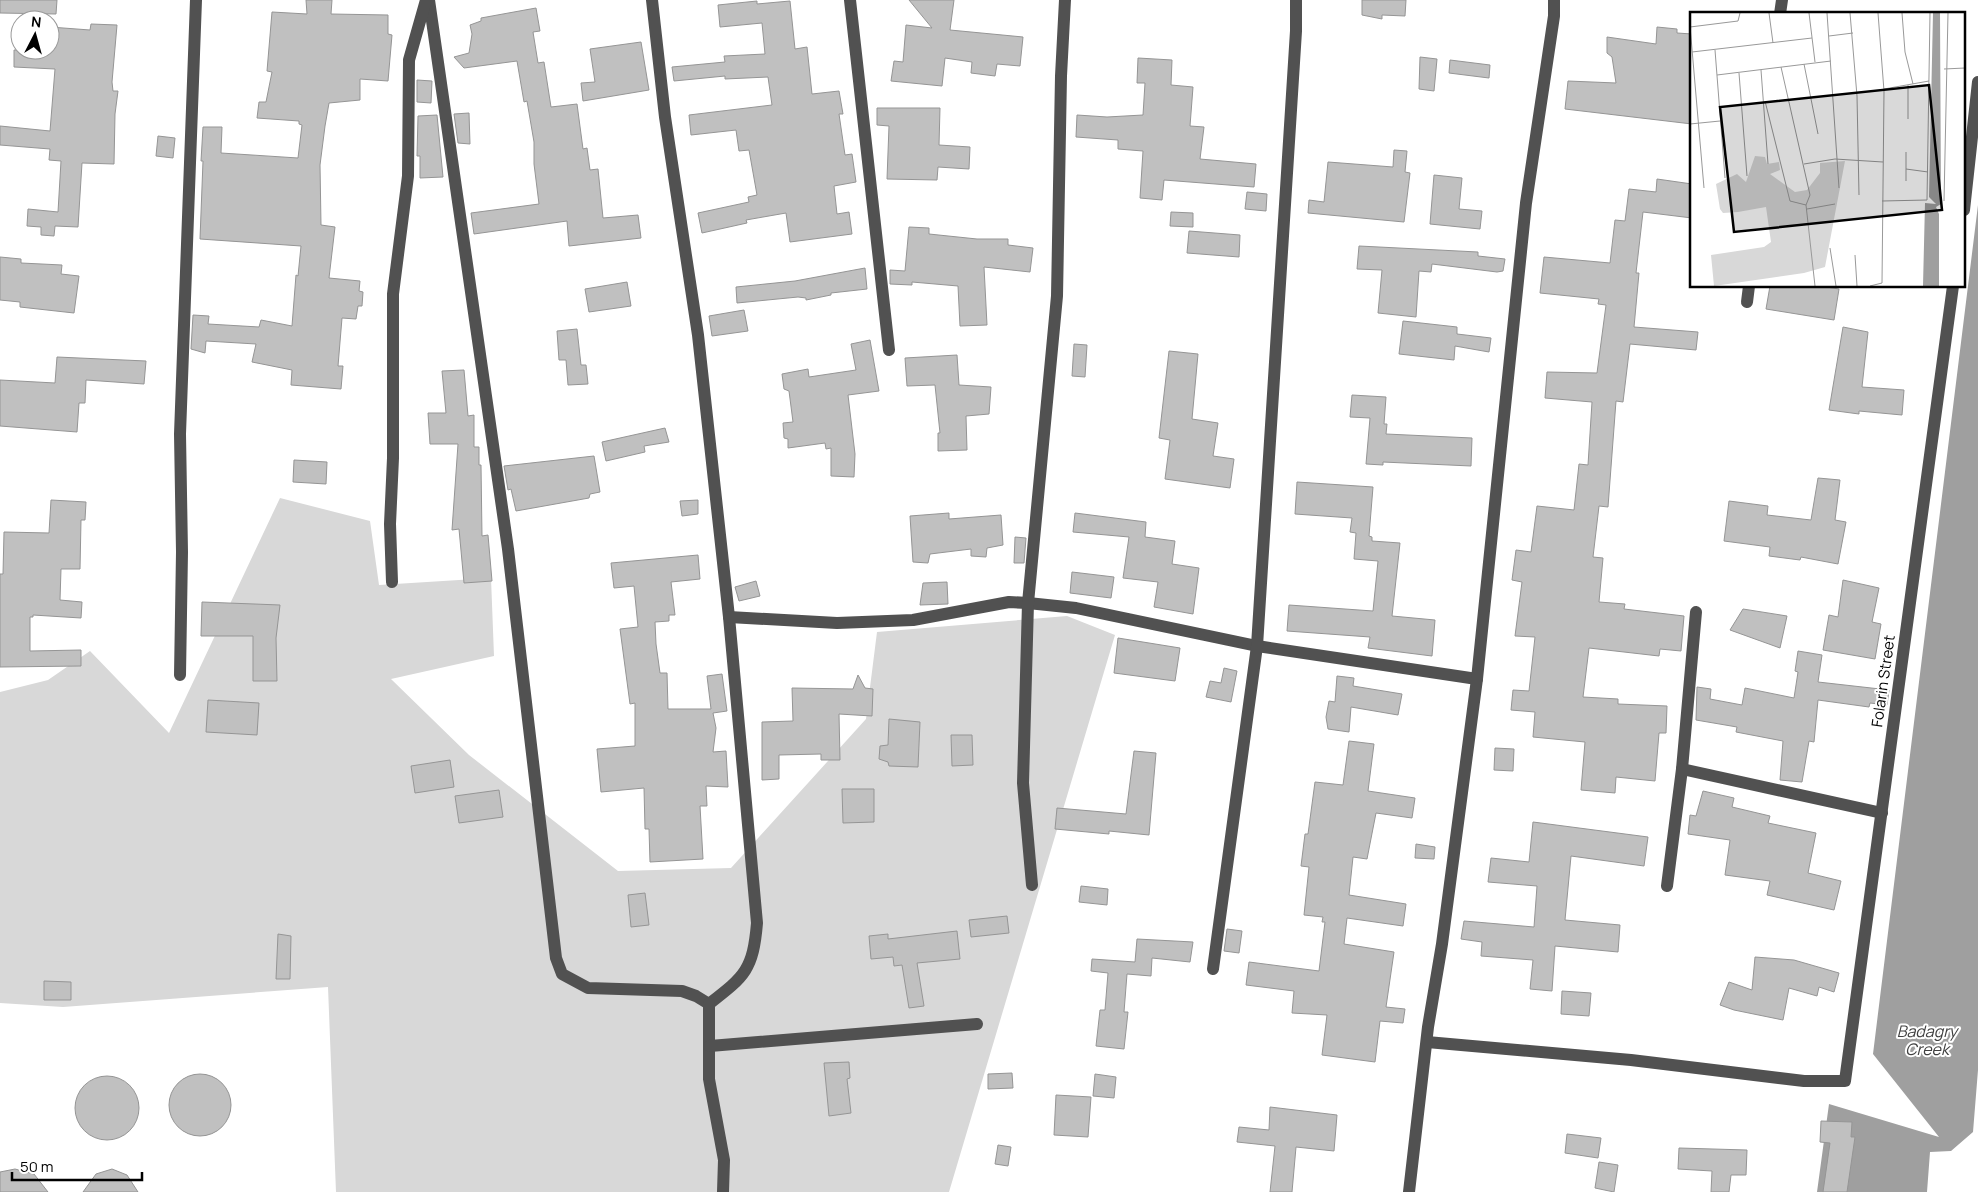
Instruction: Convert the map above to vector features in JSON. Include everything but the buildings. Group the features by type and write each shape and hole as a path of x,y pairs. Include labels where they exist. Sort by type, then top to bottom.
{"street":[{"path":"180,675 182,552 180,434 196,0"},
{"path":"392,582 390,524 393,458 394,294 408,176 409,60 427,0"},
{"path":"427,0 508,549 556,958 562,974 588,988 682,991 696,996 708,1004"},
{"path":"652,0 665,117 698,335 729,617 757,923 755,950 748,967 736,983 708,1004"},
{"path":"850,0 889,350"},
{"path":"1032,885 1023,783 1028,603 1057,296 1061,76 1066,0"},
{"path":"1213,969 1257,646 1296,31 1296,0"},
{"path":"1409,1192 1427,1042 1477,679 1526,203 1551,41 1554,0"},
{"path":"1966,192 1978,82"},
{"path":"1747,302 1749,288"},
{"name":"Folarin Street","path":"1427,1042 1631,1060 1804,1081 1845,1081 1953,288"},
{"path":"729,617 837,623 913,620 1009,602 1028,603 1076,608 1257,646 1477,679"},
{"path":"1666,886 1682,769 1696,612"},
{"path":"1682,769 1882,813"},
{"path":"708,1004 709,1078 724,1160 723,1192"},
{"path":"710,1046 977,1024"}],"shaded area":[{"path":"280,498 370,521 379,585 491,578 494,656 391,679 469,755 618,871 731,868 866,719 877,632 1067,616 1115,635 949,1192 336,1192 328,987 63,1007 0,1003 0,692 48,680 90,651 169,733"}],"water":[{"name":"Badagry Creek","path":"1978,205 1978,1070 1973,1132 1951,1151 1930,1152 1927,1192 1817,1192 1829,1104 1939,1137 1873,1054"}]}
